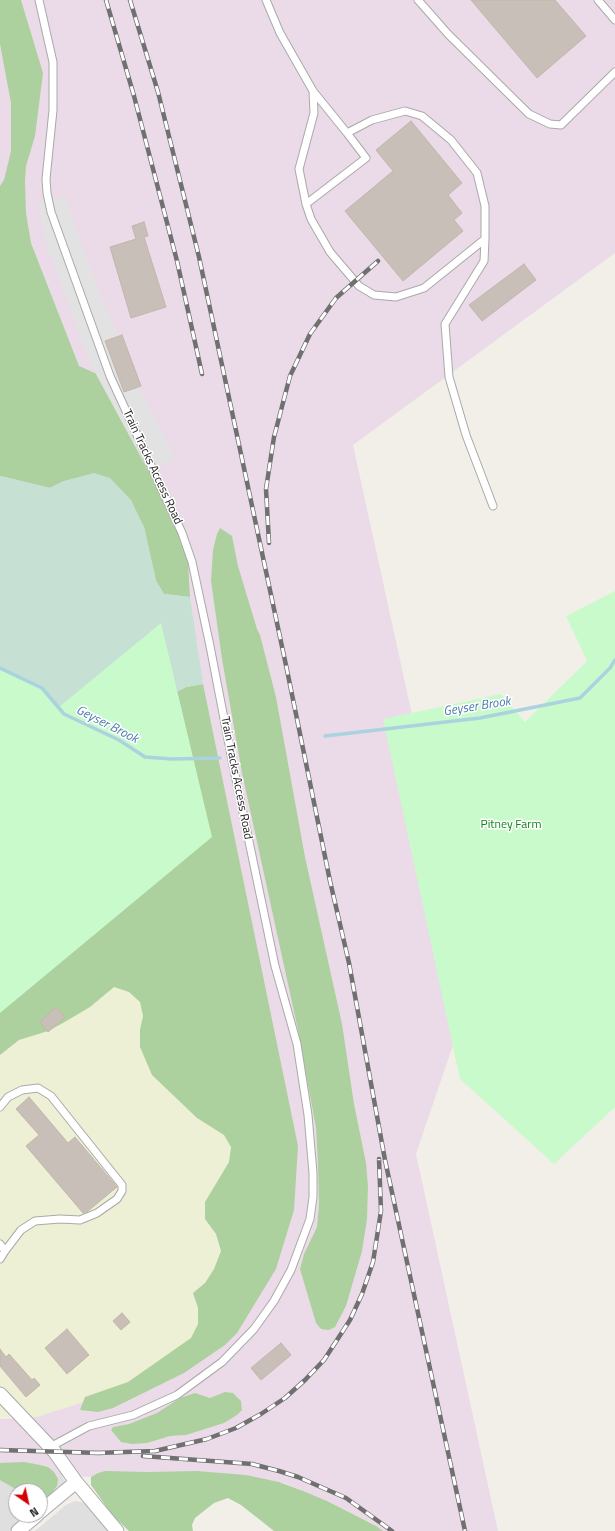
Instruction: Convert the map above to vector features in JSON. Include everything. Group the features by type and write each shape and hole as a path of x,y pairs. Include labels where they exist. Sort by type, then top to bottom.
{"street":[{"path":"0,1394 52,1449 76,1482 118,1531"},
{"path":"48,1505 76,1482"},
{"path":"18,1531 28,1523"}],"lane":[{"name":"Train Tracks Access Road","path":"39,0 53,62 53,110 46,179 51,212 110,376 182,533 192,562 275,966 297,1044 308,1116 313,1173 313,1197 310,1219 291,1270 274,1301 254,1329 222,1362 177,1395 133,1415 89,1426 52,1449"},
{"path":"266,0 280,33 313,91 366,158 306,204"},
{"path":"418,0 448,34 529,114 550,124 561,125 615,72"},
{"path":"598,0 615,20"},
{"path":"313,91 314,113 299,169 306,204 311,219 330,252 359,286 374,294 396,297 424,288 485,238"},
{"path":"347,133 372,120 405,111 422,116 451,140 477,173 485,206 484,261 444,324 449,377 466,435 493,506"},
{"path":"0,1107 8,1097 22,1090 38,1088 51,1096 122,1185 122,1191 117,1199 97,1213 80,1220 60,1219 35,1221 21,1230 5,1250 0,1259"},
{"path":"0,1244 5,1250"}],"shaded area":[{"path":"0,0 615,0 615,253 353,445 472,989 416,1154 498,1531 376,1531 336,1506 284,1483 0,1474 0,1419 37,1417 0,233"},
{"path":"65,196 78,235 118,336 105,341 124,392 139,387 175,458 149,472 91,365 46,242 38,204"},
{"path":"0,1474 62,1476 65,1482 48,1497 48,1483 8,1483 8,1523 18,1523 9,1531 0,1531"},
{"path":"75,1501 85,1503 110,1531 35,1531 45,1523 48,1523 48,1520 66,1505"}],"green space":[{"path":"0,0 21,0 43,73 35,136 26,166 26,213 31,243 79,366 106,378 187,546 190,597 164,594 156,581 144,527 64,481 50,488 0,476 0,186 4,180 11,151 11,103 0,44"},
{"path":"94,473 110,478 131,500 144,527 156,581 164,594 190,597 203,684 186,687 171,695 0,801 0,476 50,488 64,481"},
{"path":"220,528 232,536 238,566 260,635 276,697 305,857 342,1024 354,1104 366,1163 368,1186 367,1219 362,1251 346,1306 335,1327 329,1330 321,1329 316,1323 300,1269 304,1254 317,1227 319,1204 316,1128 298,1030 242,773 222,659 211,581 213,550"},
{"name":"Pitney Farm","path":"615,591 615,1107 554,1164 460,1079 383,719 501,694 525,722 587,661 566,616"},
{"path":"161,623 212,837 0,1013 0,668 42,688 59,707"},
{"path":"203,684 298,1146 294,1210 276,1269 237,1333 225,1345 184,1373 113,1408 98,1412 80,1410 85,1397 128,1382 191,1338 198,1324 198,1308 193,1293 205,1283 214,1269 221,1251 216,1234 205,1219 205,1202 229,1162 231,1147 224,1135 197,1118 152,1075 140,1047 140,1030 143,1016 140,1002 129,992 114,987 90,1007 48,1031 19,1040 0,1055 0,873 171,695 186,687"},
{"path":"212,837 272,1147 238,1307 137,1385 37,1417 0,1417 0,1013"},
{"path":"225,1392 233,1393 241,1401 242,1410 224,1423 186,1435 170,1436 147,1443 132,1444 121,1442 111,1430 113,1427 129,1424 157,1413 180,1398 195,1393 210,1398"},
{"path":"24,1462 48,1467 54,1472 58,1479 57,1486 48,1498 48,1483 8,1483 8,1485 0,1480 0,1463"},
{"path":"105,1471 197,1471 246,1475 279,1482 327,1501 383,1531 274,1531 241,1505 228,1498 214,1503 195,1518 192,1525 193,1531 129,1531 113,1516 91,1485 91,1477"}],"building":[{"path":"471,0 555,0 586,36 537,78"},
{"path":"411,121 462,183 448,195 462,213 454,220 463,231 403,281 345,211 393,171 376,150"},
{"path":"144,222 148,236 144,237 166,307 131,318 110,247 136,239 132,226"},
{"path":"524,264 536,280 482,321 469,305"},
{"path":"122,335 141,386 124,392 105,341"},
{"path":"56,1007 65,1017 48,1032 40,1022"},
{"path":"29,1097 68,1143 75,1137 117,1187 88,1211 83,1213 26,1146 39,1135 16,1109"},
{"path":"122,1313 130,1322 121,1330 113,1321"},
{"path":"67,1329 89,1355 67,1374 45,1348"},
{"path":"281,1343 291,1355 261,1380 251,1368"},
{"path":"0,1349 6,1357 9,1354 32,1380 34,1378 40,1385 26,1397 0,1366"}],"waterway":[{"name":"Geyser Brook","path":"325,736 480,718 580,698 610,668 615,660"},
{"name":"Geyser Brook","path":"0,668 42,688 64,714 119,740 145,757 172,759 220,758"}],"railway":[{"path":"106,0 134,96 177,261 202,374"},
{"path":"130,0 158,92 199,257 287,670 330,881 349,963 385,1160 465,1531"},
{"path":"269,543 266,489 274,437 290,376 310,334 336,298 378,261"},
{"path":"96,1453 155,1451 207,1439 236,1428 261,1414 285,1398 305,1380 324,1360 350,1320 362,1294 373,1262 381,1211 379,1159"},
{"path":"0,1450 101,1453"},
{"path":"143,1456 252,1464 279,1471 298,1477 346,1498 392,1531"}]}
